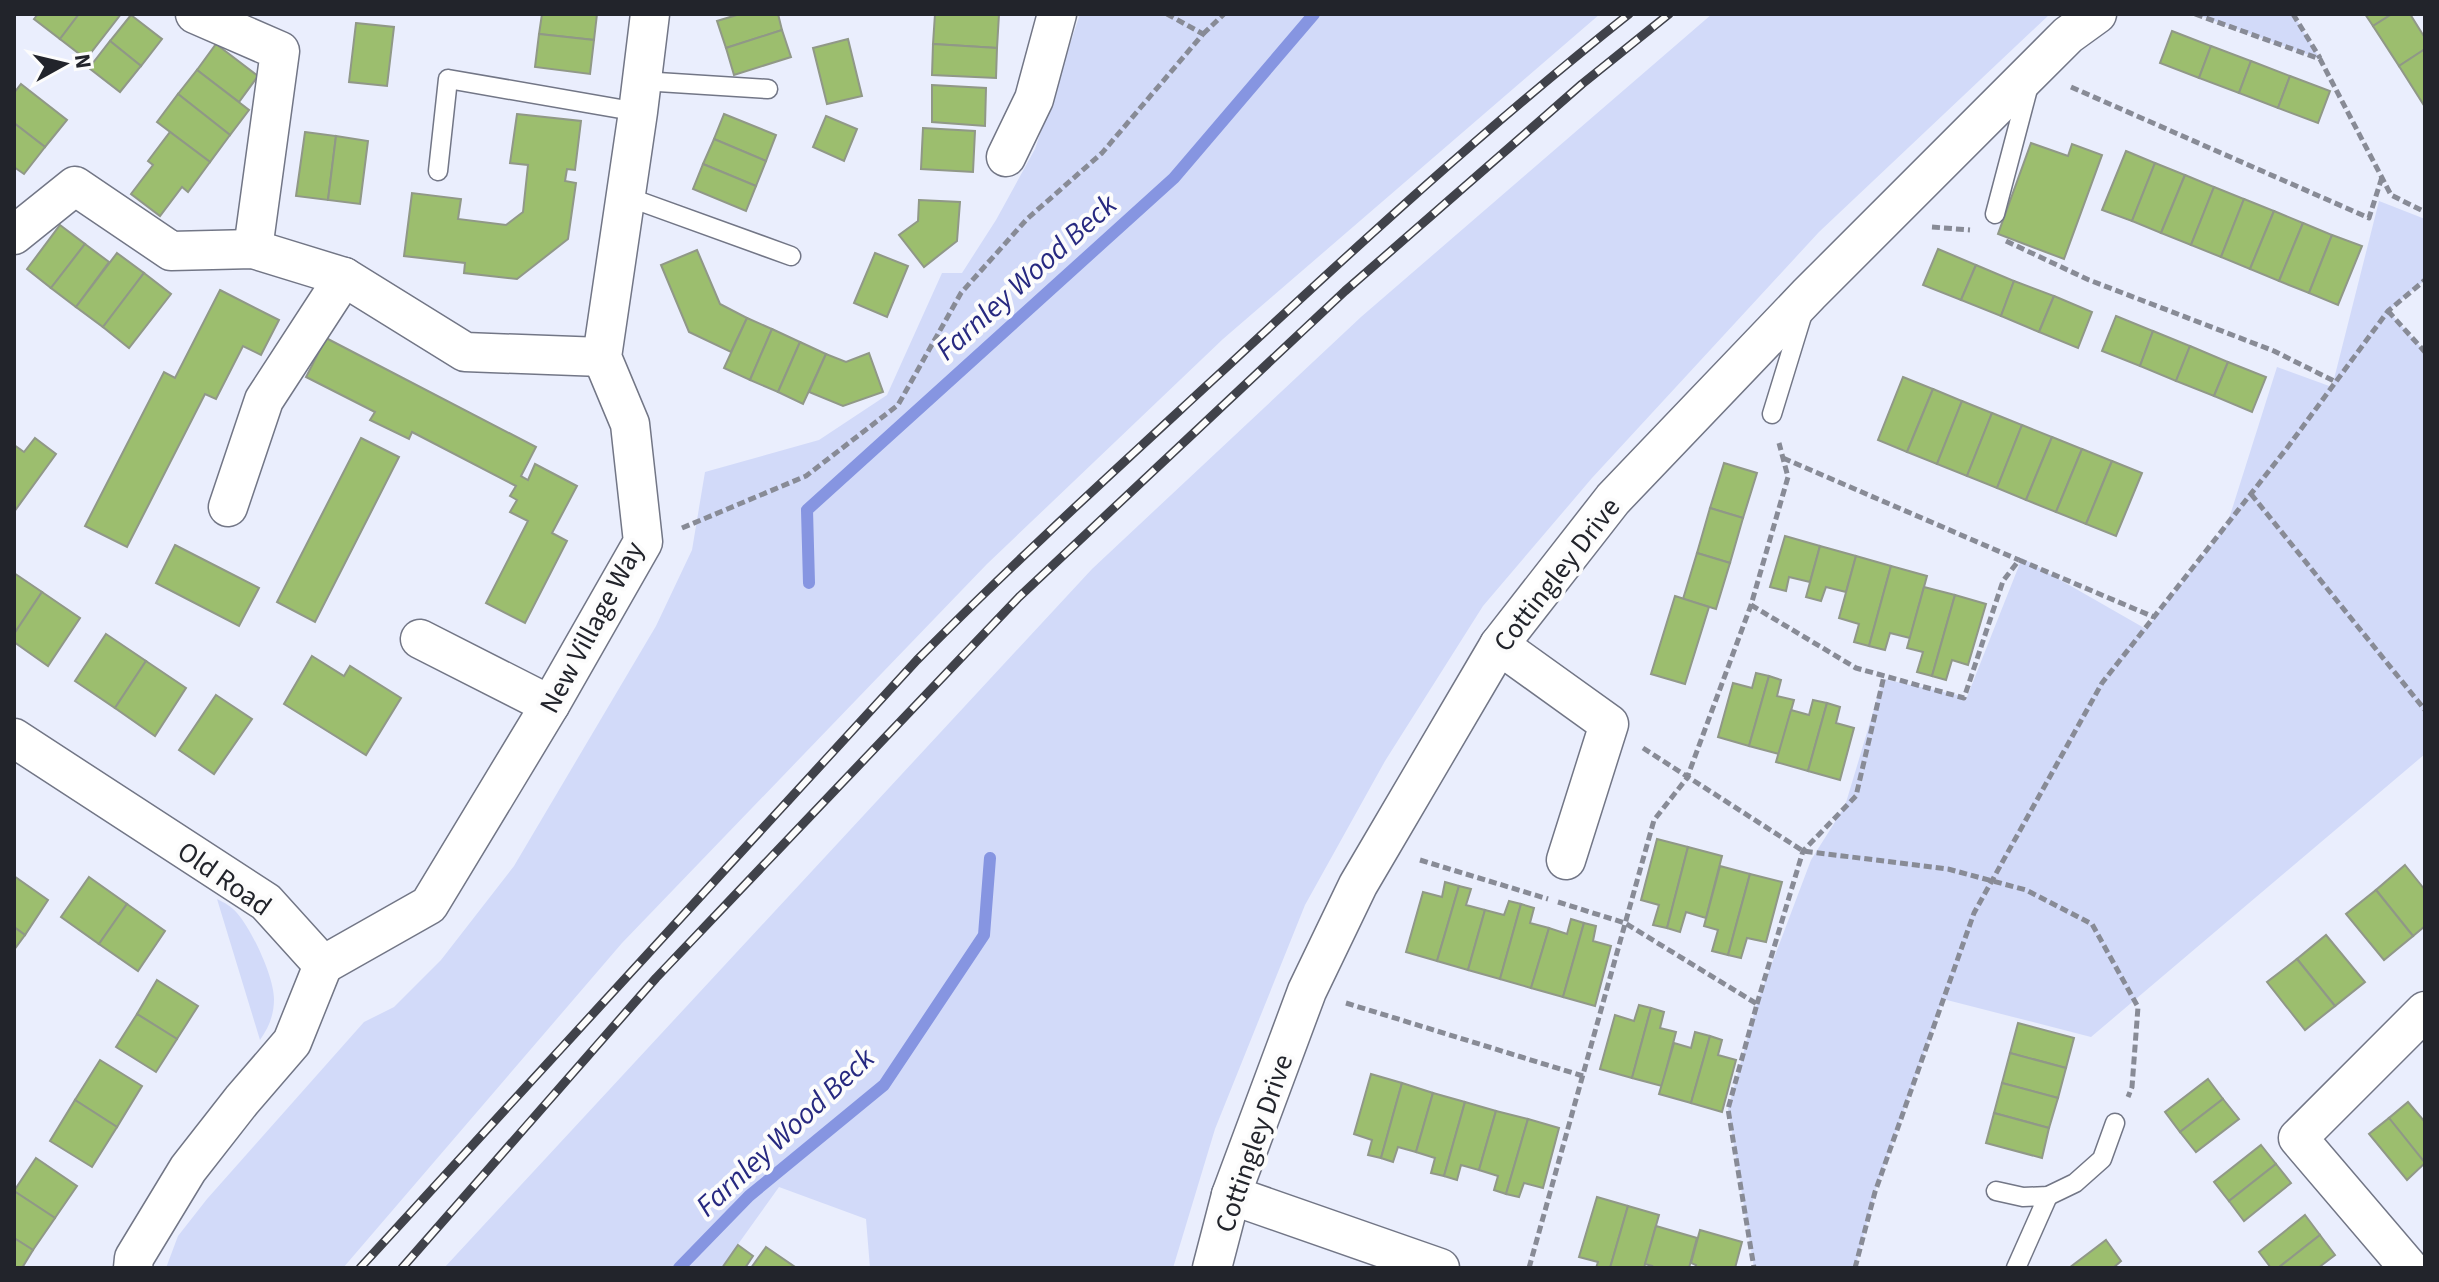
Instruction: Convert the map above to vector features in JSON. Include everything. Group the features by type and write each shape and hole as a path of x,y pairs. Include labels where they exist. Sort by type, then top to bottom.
{"street":[{"path":"195,14 280,51 253,249"},
{"path":"14,235 75,186 171,251 253,249 344,277 465,352 602,357 650,14"},
{"path":"1006,157 1034,99 1057,14"},
{"name":"Cottingley Drive","path":"1212,1268 1231,1195 1307,991 1358,885 1499,645 1613,499 1809,294 2068,35 2097,14"},
{"path":"228,507 264,400 344,277"},
{"name":"New Village Way","path":"323,965 429,905 550,705 643,542 630,424 602,357"},
{"path":"420,639 550,705"},
{"path":"1499,645 1609,724 1566,860"},
{"name":"Old Road","path":"18,750 266,902 323,965"},
{"path":"133,1268 134,1258 188,1169 292,1042 323,965"},
{"path":"2409,1268 2298,1138 2425,1011"},
{"path":"1231,1195 1366,1256 1440,1268"}],"lane":[{"path":"1995,214 2033,70"},
{"path":"438,171 448,79 640,96 768,89"},
{"path":"625,196 791,256"},
{"path":"1772,414 1809,294"},
{"path":"1996,1191 2023,1197 2048,1196 2075,1183 2102,1159 2115,1123"},
{"path":"2016,1268 2048,1196"}],"path":[{"path":"1167,14 1203,34"},
{"path":"643,542 709,519 806,476 898,405 961,293 1027,219 1102,153 1203,34 1224,14"},
{"path":"2195,14 2320,59"},
{"path":"2293,14 2391,195 2425,212"},
{"path":"2033,70 2369,218 2382,177"},
{"path":"1880,223 1985,231"},
{"path":"1998,237 2089,280 2274,351 2336,382"},
{"path":"1855,1268 1875,1192 1974,913 2102,683 2251,494 2388,311 2425,280"},
{"path":"2388,311 2425,352"},
{"path":"1529,1268 1654,820 1687,778 1751,605 1788,477 1772,414"},
{"path":"1783,458 2154,617"},
{"path":"2251,494 2425,710"},
{"path":"1751,605 1856,668 1964,698 2003,581 2019,560"},
{"path":"1754,1268 1728,1109 1803,851 1856,796 1884,676"},
{"path":"1609,724 1687,778 1803,851 1948,869 2026,890 2092,924 2138,1007 2132,1087 2115,1123"},
{"path":"1379,848 1625,923 1757,1004"},
{"path":"1307,991 1583,1076"}],"shaded area":[{"path":"1080,14 1600,14 1223,339 987,564 622,943 343,1268 166,1268 178,1236 207,1199 364,1022 394,1007 441,960 514,866 656,626 692,550 705,472 819,440 887,395 942,273 962,273 996,220 1035,149"},
{"path":"1712,14 2050,14 1819,232 1592,478 1483,606 1385,761 1305,905 1215,1129 1173,1268 870,1268 866,1219 779,1187 721,1268 444,1268 1092,569 1361,317"},
{"path":"2195,14 2293,14 2320,59"},
{"path":"2379,201 2425,219 2425,280 2388,311 2425,352 2425,754 2091,1037 1943,999 1875,1192 1855,1268 1754,1268 1728,1109 1757,1003 1811,860 1845,806 1883,679 1967,697 2022,558 2146,629 2227,525 2277,367 2332,387"},
{"path":"217,899 232,908 243,921 270,979 273,1010 260,1040"}],"building":[{"path":"38,14 79,14 60,39 34,19"},
{"path":"79,14 121,14 86,59 60,39"},
{"path":"542,14 597,14 594,40 539,34"},
{"path":"740,14 778,14 782,30 726,48 717,21"},
{"path":"935,14 999,14 997,48 933,44"},
{"path":"2365,14 2392,14 2373,26"},
{"path":"2392,14 2410,14 2425,38 2425,49 2399,66 2373,26"},
{"path":"131,15 162,39 141,66 110,41"},
{"path":"356,23 394,27 387,86 349,82"},
{"path":"782,30 791,57 734,75 726,48"},
{"path":"2172,31 2211,46 2199,78 2160,63"},
{"path":"539,34 594,40 590,74 535,67"},
{"path":"848,39 862,96 827,104 813,48"},
{"path":"110,41 141,66 120,92 89,68"},
{"path":"216,44 258,76 239,102 197,70"},
{"path":"933,44 997,48 996,78 932,75"},
{"path":"2211,46 2251,61 2239,93 2199,78"},
{"path":"2425,49 2425,107 2399,66"},
{"path":"2251,61 2290,76 2278,108 2239,93"},
{"path":"197,70 249,110 230,135 178,94"},
{"path":"2290,76 2330,91 2318,123 2278,108"},
{"path":"21,84 67,120 45,147 14,123 14,93"},
{"path":"932,85 986,88 985,126 932,122"},
{"path":"178,94 230,135 210,162 157,122"},
{"path":"517,114 581,121 575,170 567,169 565,181 576,183 568,239 517,279 464,273 465,263 404,256 412,193 461,199 458,219 506,225 523,212 528,165 510,163"},
{"path":"724,114 776,135 766,161 714,139"},
{"path":"826,116 857,129 844,161 813,147"},
{"path":"14,123 45,147 24,174 14,167"},
{"path":"923,128 975,131 973,172 921,169"},
{"path":"170,132 210,162 188,192 182,187 160,216 131,194 153,165 148,161"},
{"path":"305,132 336,136 328,200 296,196"},
{"path":"336,136 368,141 360,204 328,200"},
{"path":"714,139 766,161 756,186 703,164"},
{"path":"2031,143 2068,156 2072,144 2102,155 2064,259 1998,234"},
{"path":"2126,151 2155,163 2132,221 2102,210"},
{"path":"2155,163 2185,175 2161,233 2132,221"},
{"path":"703,164 756,186 746,211 693,189"},
{"path":"2185,175 2214,187 2191,245 2161,233"},
{"path":"2214,187 2244,199 2221,257 2191,245"},
{"path":"2244,199 2274,211 2250,269 2221,257"},
{"path":"919,200 960,202 957,241 924,267 899,235 918,221"},
{"path":"2274,211 2303,223 2279,281 2250,269"},
{"path":"2303,223 2332,235 2309,293 2279,281"},
{"path":"60,225 85,244 51,288 27,269"},
{"path":"2332,235 2362,246 2338,305 2309,293"},
{"path":"85,244 109,262 76,307 51,288"},
{"path":"1938,249 1976,265 1961,300 1923,285"},
{"path":"697,250 720,304 747,318 731,352 689,332 661,265"},
{"path":"117,253 144,273 103,327 76,307"},
{"path":"875,253 908,266 887,317 854,303"},
{"path":"1976,265 2014,281 2001,316 1961,300"},
{"path":"144,273 171,294 129,348 103,327"},
{"path":"2014,281 2054,296 2039,332 2001,316"},
{"path":"220,290 279,320 261,355 243,346 216,399 205,394 127,547 85,526 164,372 175,378"},
{"path":"2054,296 2092,312 2078,348 2039,332"},
{"path":"2116,316 2153,331 2140,366 2102,351"},
{"path":"747,318 772,329 750,380 724,368"},
{"path":"772,329 800,342 778,392 750,380"},
{"path":"2153,331 2190,346 2176,381 2140,366"},
{"path":"326,338 536,447 521,476 528,480 535,464 577,486 552,533 567,541 525,623 486,603 528,521 510,512 517,500 510,496 516,486 412,432 409,439 370,420 375,412 306,377"},
{"path":"800,342 826,354 803,404 778,392"},
{"path":"2190,346 2228,362 2214,396 2176,381"},
{"path":"869,353 883,392 843,406 809,392 826,354 846,362"},
{"path":"2228,362 2266,377 2252,412 2214,396"},
{"path":"1903,377 1933,389 1907,452 1878,440"},
{"path":"1933,389 1962,401 1937,464 1907,452"},
{"path":"1962,401 1992,413 1967,476 1937,464"},
{"path":"1992,413 2022,425 1997,488 1967,476"},
{"path":"2022,425 2052,437 2026,500 1997,488"},
{"path":"2052,437 2082,449 2056,512 2026,500"},
{"path":"35,438 56,454 14,512 14,445 24,452"},
{"path":"361,438 399,457 315,622 277,602"},
{"path":"2082,449 2112,461 2086,524 2056,512"},
{"path":"2112,461 2142,473 2116,536 2086,524"},
{"path":"1724,463 1757,473 1743,518 1710,508"},
{"path":"1710,508 1743,518 1730,563 1697,553"},
{"path":"1785,536 1820,546 1810,582 1789,577 1786,591 1770,587"},
{"path":"175,545 259,588 239,626 156,583"},
{"path":"1820,546 1856,556 1846,592 1826,587 1821,601 1806,597"},
{"path":"1697,553 1730,563 1716,609 1683,599"},
{"path":"1856,556 1891,566 1869,646 1854,642 1859,624 1839,618"},
{"path":"1891,566 1927,576 1910,638 1890,633 1885,650 1869,646"},
{"path":"14,573 42,592 14,634"},
{"path":"1924,587 1955,595 1932,676 1917,672 1923,652 1907,648"},
{"path":"42,592 80,618 48,666 14,642 14,634"},
{"path":"1955,595 1986,604 1968,665 1952,660 1946,680 1932,676"},
{"path":"1675,596 1709,607 1685,684 1651,674"},
{"path":"106,634 146,661 115,708 75,681"},
{"path":"312,656 344,676 350,666 401,698 366,755 284,704"},
{"path":"146,661 186,688 155,736 115,708"},
{"path":"1756,673 1769,676 1749,746 1718,737 1733,683 1752,688"},
{"path":"1769,676 1781,680 1777,696 1794,700 1779,754 1749,746"},
{"path":"216,695 252,719 214,774 179,750"},
{"path":"1813,700 1827,703 1808,771 1776,762 1791,710 1809,715"},
{"path":"1827,703 1840,707 1836,723 1854,728 1840,780 1808,771"},
{"path":"1657,839 1688,847 1667,928 1653,925 1659,905 1641,900"},
{"path":"1688,847 1722,856 1706,918 1686,912 1680,932 1667,928"},
{"path":"2405,865 2425,890 2425,926 2413,936 2376,890"},
{"path":"1720,866 1750,874 1728,955 1712,951 1718,930 1704,926"},
{"path":"1750,874 1782,882 1766,942 1747,938 1741,958 1728,955"},
{"path":"14,876 48,900 25,935 14,927"},
{"path":"89,877 127,904 99,944 61,917"},
{"path":"1445,882 1459,886 1437,961 1406,952 1423,892 1442,897"},
{"path":"1459,886 1471,889 1466,905 1485,910 1468,970 1437,961"},
{"path":"2376,890 2413,936 2384,960 2346,914"},
{"path":"1509,901 1521,904 1500,979 1468,970 1485,910 1504,915"},
{"path":"127,904 165,931 138,971 99,944"},
{"path":"1521,904 1534,908 1530,923 1549,928 1531,988 1500,979"},
{"path":"1571,919 1584,923 1563,997 1531,988 1549,928 1567,934"},
{"path":"1584,923 1596,926 1593,941 1611,946 1595,1006 1563,997"},
{"path":"14,927 25,935 14,950"},
{"path":"2326,935 2365,982 2335,1006 2297,959"},
{"path":"2297,959 2335,1006 2305,1030 2267,982"},
{"path":"157,980 198,1006 177,1039 137,1014"},
{"path":"1639,1005 1651,1008 1632,1078 1600,1069 1615,1015 1634,1021"},
{"path":"1651,1008 1664,1012 1660,1028 1676,1032 1662,1086 1632,1078"},
{"path":"137,1014 177,1039 156,1072 116,1047"},
{"path":"2018,1023 2074,1038 2066,1068 2010,1053"},
{"path":"1695,1032 1710,1036 1691,1103 1659,1094 1674,1043 1691,1048"},
{"path":"1710,1036 1722,1040 1718,1055 1736,1060 1722,1112 1691,1103"},
{"path":"2010,1053 2066,1068 2058,1098 2002,1083"},
{"path":"100,1060 142,1086 117,1127 75,1100"},
{"path":"1371,1074 1402,1083 1381,1158 1368,1155 1372,1140 1354,1134"},
{"path":"2208,1079 2223,1099 2180,1132 2165,1112"},
{"path":"1402,1083 1433,1093 1416,1152 1398,1147 1393,1162 1381,1158"},
{"path":"2002,1083 2058,1098 2049,1128 1994,1113"},
{"path":"1433,1093 1465,1102 1444,1176 1431,1173 1435,1158 1416,1152"},
{"path":"2223,1099 2239,1119 2196,1152 2180,1132"},
{"path":"75,1100 117,1127 92,1167 50,1141"},
{"path":"1465,1102 1496,1111 1479,1170 1461,1165 1457,1180 1444,1176"},
{"path":"2408,1102 2425,1122 2425,1163 2389,1118"},
{"path":"1496,1111 1528,1119 1506,1194 1494,1190 1498,1176 1479,1170"},
{"path":"1994,1113 2049,1128 2042,1158 1986,1143"},
{"path":"2389,1118 2425,1163 2407,1180 2369,1134"},
{"path":"1528,1119 1559,1128 1543,1188 1524,1183 1519,1197 1506,1194"},
{"path":"2261,1145 2276,1164 2229,1201 2214,1182"},
{"path":"36,1158 77,1186 55,1218 14,1191"},
{"path":"2276,1164 2291,1183 2244,1221 2229,1201"},
{"path":"14,1191 55,1218 33,1250 14,1238"},
{"path":"1597,1197 1628,1206 1610,1268 1596,1268 1598,1262 1579,1257"},
{"path":"1628,1206 1659,1215 1644,1268 1610,1268"},
{"path":"2305,1215 2320,1235 2278,1268 2271,1268 2259,1252"},
{"path":"1656,1226 1697,1238 1689,1268 1651,1268 1645,1264"},
{"path":"1700,1230 1742,1242 1735,1268 1695,1268 1696,1265 1691,1263"},
{"path":"2320,1235 2335,1255 2318,1268 2278,1268"},
{"path":"14,1238 33,1250 22,1268 14,1268"},
{"path":"2106,1240 2121,1261 2113,1268 2069,1268"},
{"path":"738,1245 753,1256 745,1268 722,1268"},
{"path":"766,1247 795,1267 751,1268"}],"waterway":[{"name":"Farnley Wood Beck","path":"809,583 807,510 1174,178 1314,14"},
{"name":"Farnley Wood Beck","path":"679,1268 749,1196 884,1085 984,935 990,858"}],"railway":[{"path":"360,1268 955,622 1376,230 1526,98 1629,14"},
{"path":"402,1268 656,978 1019,597 1345,291 1582,84 1669,14"}]}
